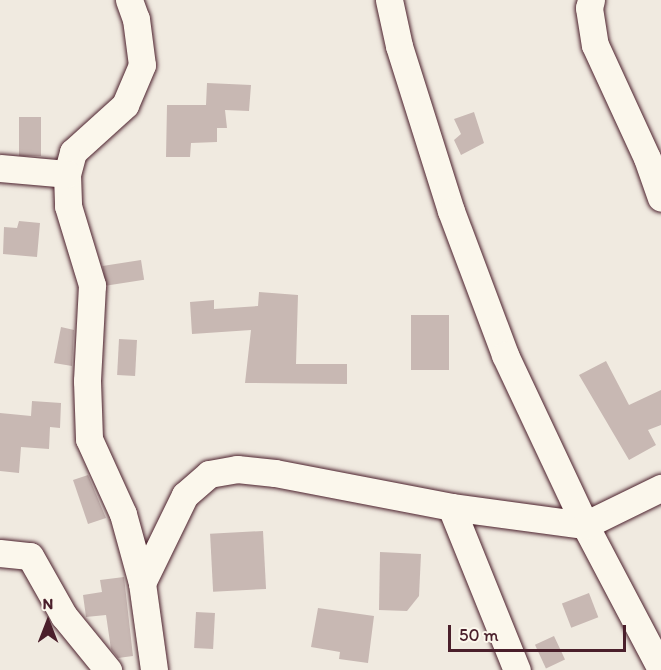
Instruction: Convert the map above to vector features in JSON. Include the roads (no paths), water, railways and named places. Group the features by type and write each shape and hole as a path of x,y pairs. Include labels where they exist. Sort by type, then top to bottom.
{"street":[{"path":"129,0 136,19 142,65 125,105 73,152 67,174 68,206 92,285 87,381 88,439 123,514 142,583 154,670"},
{"path":"389,0 399,46 451,212 505,355 585,525 661,669"},
{"path":"591,0 589,8 595,45 647,158 661,198"},
{"path":"0,168 67,174"},
{"path":"142,583 185,495 209,474 237,469 275,473 451,507 585,525 661,488"},
{"path":"451,507 517,670"},
{"path":"0,554 30,556 64,615 108,670"}]}
